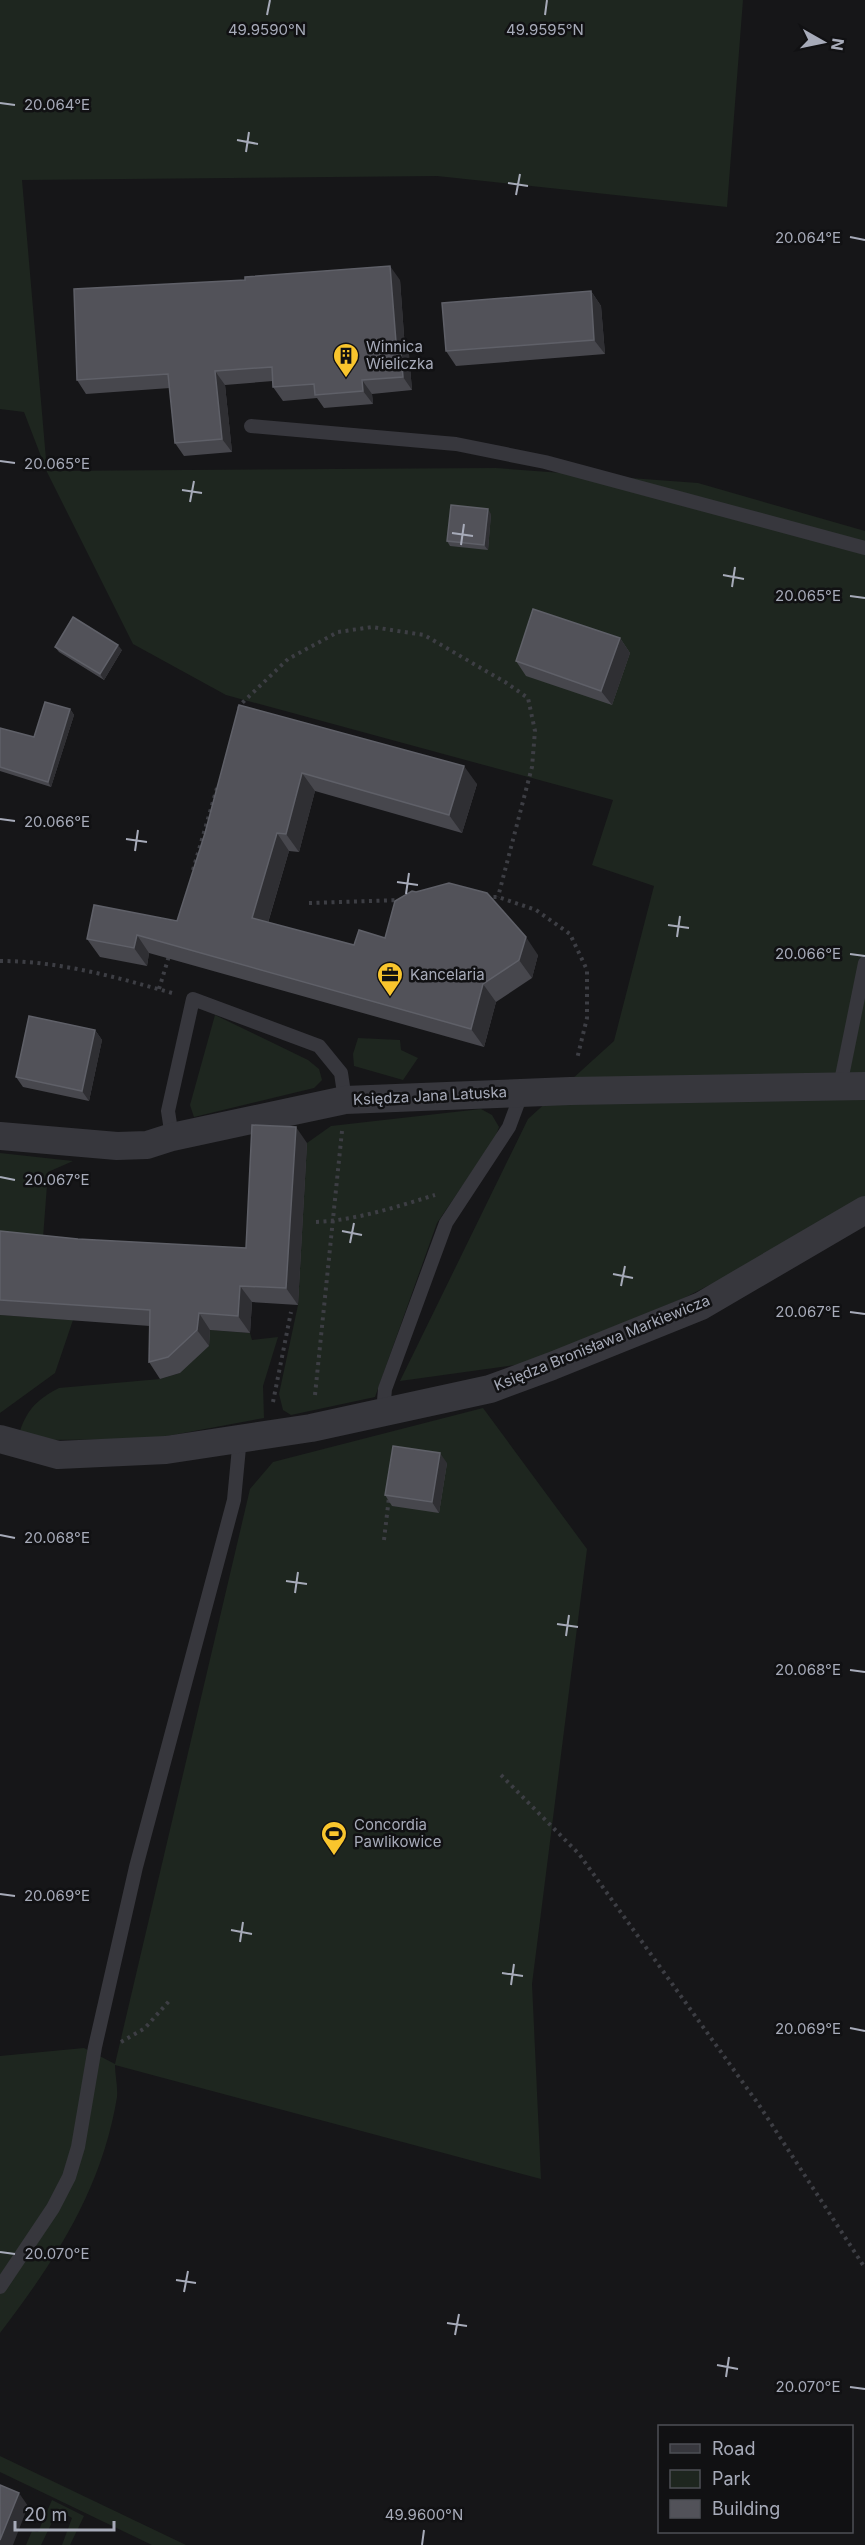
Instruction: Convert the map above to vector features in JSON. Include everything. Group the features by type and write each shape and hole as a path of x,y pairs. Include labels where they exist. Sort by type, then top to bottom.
{"street":[{"name":"Księdza Jana Latuska","path":"0,1136 117,1146 147,1145 172,1137 345,1100 522,1092 852,1086"},
{"name":"Księdza Bronisława Markiewicza","path":"0,1439 58,1455 166,1450 311,1428 490,1389 701,1305 865,1210"}],"lane":[{"path":"251,426 456,444 545,462 865,548"},
{"path":"852,1086 865,963"},
{"path":"172,1137 168,1112 193,999 319,1046 341,1073 345,1100"},
{"path":"382,1412 385,1389 446,1223 509,1127 522,1092"},
{"path":"0,2287 53,2208 69,2177 78,2147 95,2047 136,1867 234,1500 240,1437"}],"path":[{"path":"237,717 240,705 288,660 338,632 372,627 424,635 506,682 528,698 535,731 532,767 498,897"},
{"path":"192,876 218,785"},
{"path":"474,897 498,897 536,910 570,934 587,970 587,1018 570,1091"},
{"path":"309,903 404,900"},
{"path":"159,989 169,955"},
{"path":"0,961 96,972 193,999"},
{"path":"311,1428 345,1100"},
{"path":"316,1222 376,1213 471,1185"},
{"path":"277,1432 272,1397 291,1312"},
{"path":"384,1540 389,1495"},
{"path":"501,1774 579,1854 759,2105 865,2268"},
{"path":"92,2073 113,2047 144,2028 170,2000"}],"green space":[{"path":"0,0 743,0 727,207 437,176 22,180 47,471 496,468 698,483 865,531 865,1206 684,1298 522,1364 400,1381 528,1119 614,1041 654,886 592,865 613,800 226,695 133,644 47,472 24,412 0,409"},
{"path":"215,1015 308,1060 319,1069 322,1080 314,1088 194,1117 190,1105"},
{"path":"358,1038 400,1040 401,1050 418,1058 403,1080 354,1066 353,1054"},
{"path":"481,1109 492,1115 499,1127 495,1138 437,1223 375,1397 291,1415 283,1410 279,1394 298,1305 307,1143 331,1126"},
{"path":"0,1153 73,1161 48,1172 42,1251 0,1247"},
{"path":"0,1315 73,1320 55,1373 0,1413"},
{"path":"210,1330 250,1333 252,1340 278,1337 263,1386 264,1418 151,1439 42,1440 20,1431 35,1405 59,1388 160,1379 180,1373"},
{"path":"483,1408 587,1549 532,1984 541,2179 115,2065 117,2097 110,2131 88,2193 57,2251 0,2333 0,2056 84,2048 115,2064 250,1489 273,1462"},
{"path":"0,2456 186,2545 152,2545 0,2472"},
{"path":"52,2500 84,2516 70,2545 62,2545 72,2518 62,2512 57,2512 41,2545 26,2545 32,2531 38,2532"}],"building":[{"path":"390,266 396,342 400,342 403,377 362,380 363,391 315,395 314,384 273,387 272,367 215,371 222,439 175,443 168,374 77,380 74,289 245,280 245,277"},
{"path":"591,291 594,340 446,351 442,303"},
{"path":"451,505 488,509 484,545 447,541"},
{"path":"533,609 620,638 601,691 516,661"},
{"path":"73,617 118,645 100,674 55,647"},
{"path":"45,702 70,709 48,782 0,767 0,728 34,737"},
{"path":"239,705 464,766 449,815 302,773 286,834 277,833 252,918 354,945 359,930 385,938 395,901 412,891 416,892 449,883 487,893 526,937 519,960 483,984 471,1029 137,935 134,948 87,939 94,905 177,921 205,833"},
{"path":"29,1016 95,1030 82,1091 16,1077"},
{"path":"252,1125 296,1127 286,1288 240,1286 238,1316 199,1313 197,1330 168,1357 149,1362 150,1310 0,1300 0,1231 78,1239 246,1248"},
{"path":"393,1446 440,1453 432,1502 385,1495"},
{"path":"0,2485 19,2493 0,2540"}],"place":[{"name":"Winnica Wieliczka","path":"346,379"},
{"name":"Kancelaria","path":"390,998"},
{"name":"Concordia Pawlikowice","path":"334,1857"}]}
